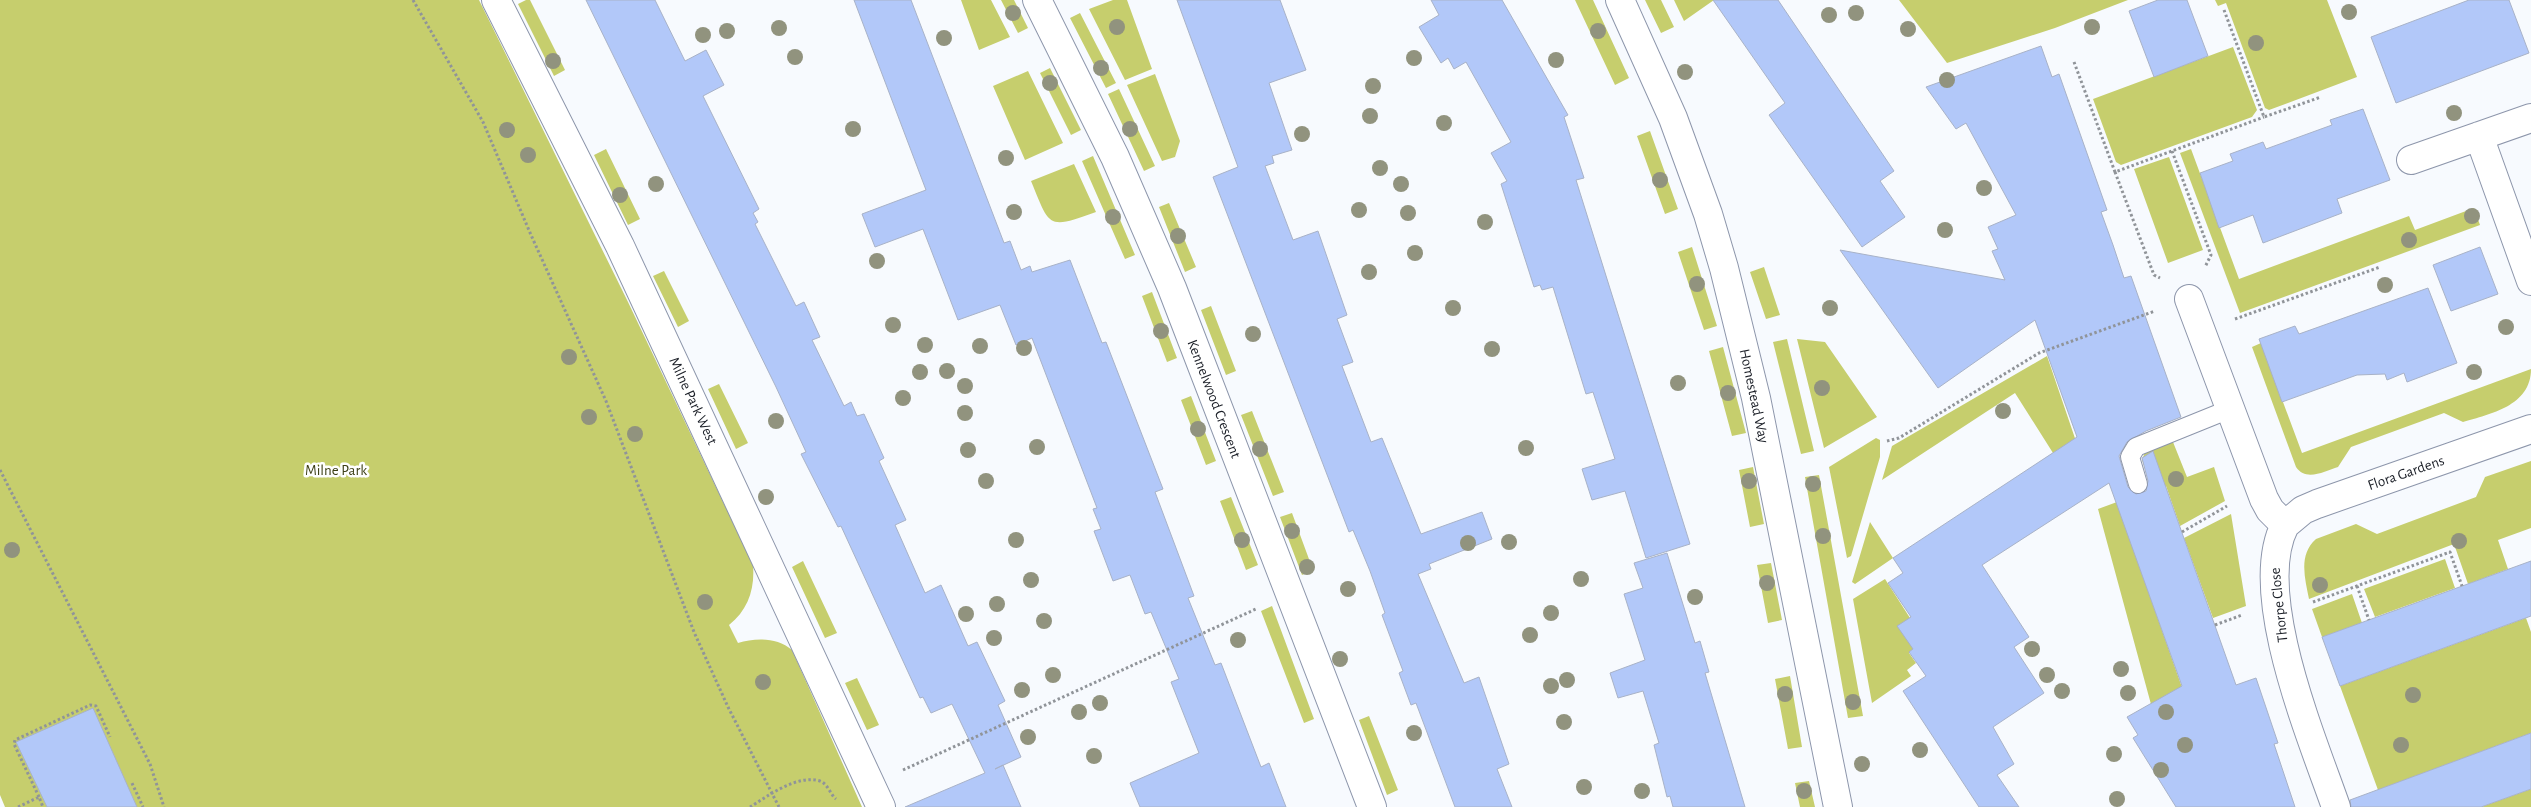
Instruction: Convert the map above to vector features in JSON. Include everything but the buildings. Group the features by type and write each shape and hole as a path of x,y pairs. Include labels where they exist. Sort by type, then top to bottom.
{"street":[{"name":"Milne Park West","path":"496,0 620,246 876,796"},
{"name":"Kennelwood Crescent","path":"1037,0 1115,157 1172,288 1372,807"},
{"name":"Homestead Way","path":"1620,0 1673,118 1708,214 1724,268 1756,398 1838,807"},
{"path":"2410,160 2531,118"},
{"path":"2479,136 2531,281"},
{"path":"2189,299 2260,488 2270,510 2285,525"},
{"name":"Flora Gardens","path":"2285,525 2303,510 2317,504 2531,429"},
{"name":"Thorpe Close","path":"2285,525 2274,558 2287,663 2336,807"}],"lane":[{"path":"2138,484 2130,457 2136,447 2230,410"}],"path":[{"path":"413,0 483,122 530,235 606,401 694,632 771,794 779,807"},
{"path":"2224,10 2264,117"},
{"path":"2074,62 2154,275 2189,299 2235,319 2380,267"},
{"path":"2115,172 2320,97"},
{"path":"1887,441 1898,438 2039,353 2189,299 2211,255 2172,151"},
{"path":"0,470 150,764 164,807"},
{"path":"2182,532 2260,488"},
{"path":"2279,610 2311,603 2450,552 2462,586"},
{"path":"2356,586 2369,620"},
{"path":"750,807 771,794 797,782 810,780 821,782 832,796 842,799 876,796 1289,594"},
{"path":"43,807 14,744 15,740 90,705 96,706 110,737"},
{"path":"132,783 143,807"},
{"path":"18,807 39,797"}],"green space":[{"name":"Milne Park","path":"0,0 479,0 628,302 753,565 753,582 749,598 741,613 729,625 738,643 751,640 766,640 780,643 792,650 862,807 5,807 0,795"},
{"path":"530,0 565,70 554,76 518,4"},
{"path":"961,0 991,0 1010,37 979,50"},
{"path":"1001,0 1014,0 1028,28 1018,33"},
{"path":"1113,0 1127,0 1152,69 1125,80 1089,9"},
{"path":"1575,0 1593,0 1629,78 1615,85"},
{"path":"1645,0 1661,0 1674,27 1661,33"},
{"path":"1674,0 1714,0 1684,21"},
{"path":"1899,0 2128,0 2055,28 1947,63"},
{"path":"2215,0 2327,0 2357,77 2269,110 2265,108 2226,3 2218,6"},
{"path":"1080,13 1116,83 1106,88 1070,18"},
{"path":"2233,47 2257,110 2252,117 2121,165 2116,162 2093,99"},
{"path":"1050,68 1081,130 1071,135 1040,73"},
{"path":"1028,71 1063,143 1025,160 993,86"},
{"path":"1155,74 1180,141 1175,157 1162,161 1127,85"},
{"path":"1119,89 1155,166 1144,171 1108,94"},
{"path":"1650,131 1678,209 1665,214 1637,136"},
{"path":"606,149 640,219 628,225 594,155"},
{"path":"2191,149 2239,279 2409,216 2415,230 2474,208 2480,225 2240,313 2180,153"},
{"path":"1093,156 1135,255 1125,259 1082,161"},
{"path":"2169,157 2203,250 2168,263 2134,169"},
{"path":"1074,164 1096,212 1068,221 1059,222 1052,220 1042,208 1031,181"},
{"path":"1169,203 1196,267 1185,272 1159,207"},
{"path":"1692,247 1717,326 1704,330 1678,252"},
{"path":"1764,267 1780,315 1766,319 1750,272"},
{"path":"664,271 689,321 678,327 653,276"},
{"path":"1152,292 1177,358 1167,362 1142,296"},
{"path":"1211,306 1236,371 1226,375 1201,310"},
{"path":"1787,339 1814,451 1801,454 1773,342"},
{"path":"1797,339 1825,342 1877,417 1824,448"},
{"path":"2261,343 2302,453 2531,369 2529,382 2524,392 2517,400 2507,406 2485,416 2463,422 2444,413 2351,447 2338,467 2310,475 2305,474 2296,467 2252,347"},
{"path":"1723,347 1746,433 1732,436 1709,351"},
{"path":"2047,356 2080,453 2053,453 2015,393 1882,480 1892,446"},
{"path":"719,384 748,443 736,449 708,389"},
{"path":"1191,396 1216,461 1206,465 1181,400"},
{"path":"1252,411 1284,492 1273,496 1241,415"},
{"path":"1876,438 1880,440 1880,457 1851,556 1847,558 1829,467"},
{"path":"2173,442 2187,477 2214,467 2225,501 2180,526 2166,486 2153,489 2142,460 2145,452"},
{"path":"2531,461 2531,528 2498,540 2508,569 2468,584 2454,544 2309,599 2304,567 2310,545 2316,539 2356,524 2377,534 2476,497 2485,477"},
{"path":"1753,467 1764,524 1750,527 1739,470"},
{"path":"1819,475 1863,716 1848,718 1805,477"},
{"path":"1231,497 1258,565 1246,570 1220,501"},
{"path":"2117,502 2185,696 2152,708 2098,509"},
{"path":"1292,513 1313,570 1302,575 1280,517"},
{"path":"2231,514 2246,606 2213,618 2184,538"},
{"path":"1870,522 1893,558 1855,584 1852,582"},
{"path":"2445,559 2455,588 2375,617 2364,589"},
{"path":"803,561 837,633 825,638 792,567"},
{"path":"1771,563 1782,620 1768,623 1757,565"},
{"path":"1885,579 1910,618 1913,649 1909,653 1916,663 1907,670 1911,676 1872,703 1853,599"},
{"path":"2352,594 2362,623 2322,637 2312,609"},
{"path":"1272,606 1314,719 1304,723 1261,611"},
{"path":"2526,618 2531,632 2531,733 2378,790 2340,686"},
{"path":"1790,676 1802,747 1788,749 1775,679"},
{"path":"857,678 879,725 867,730 845,683"},
{"path":"1369,716 1398,790 1387,795 1359,720"},
{"path":"1809,781 1815,807 1800,807 1795,783"},
{"path":"2531,789 2531,807 2481,807"}]}
